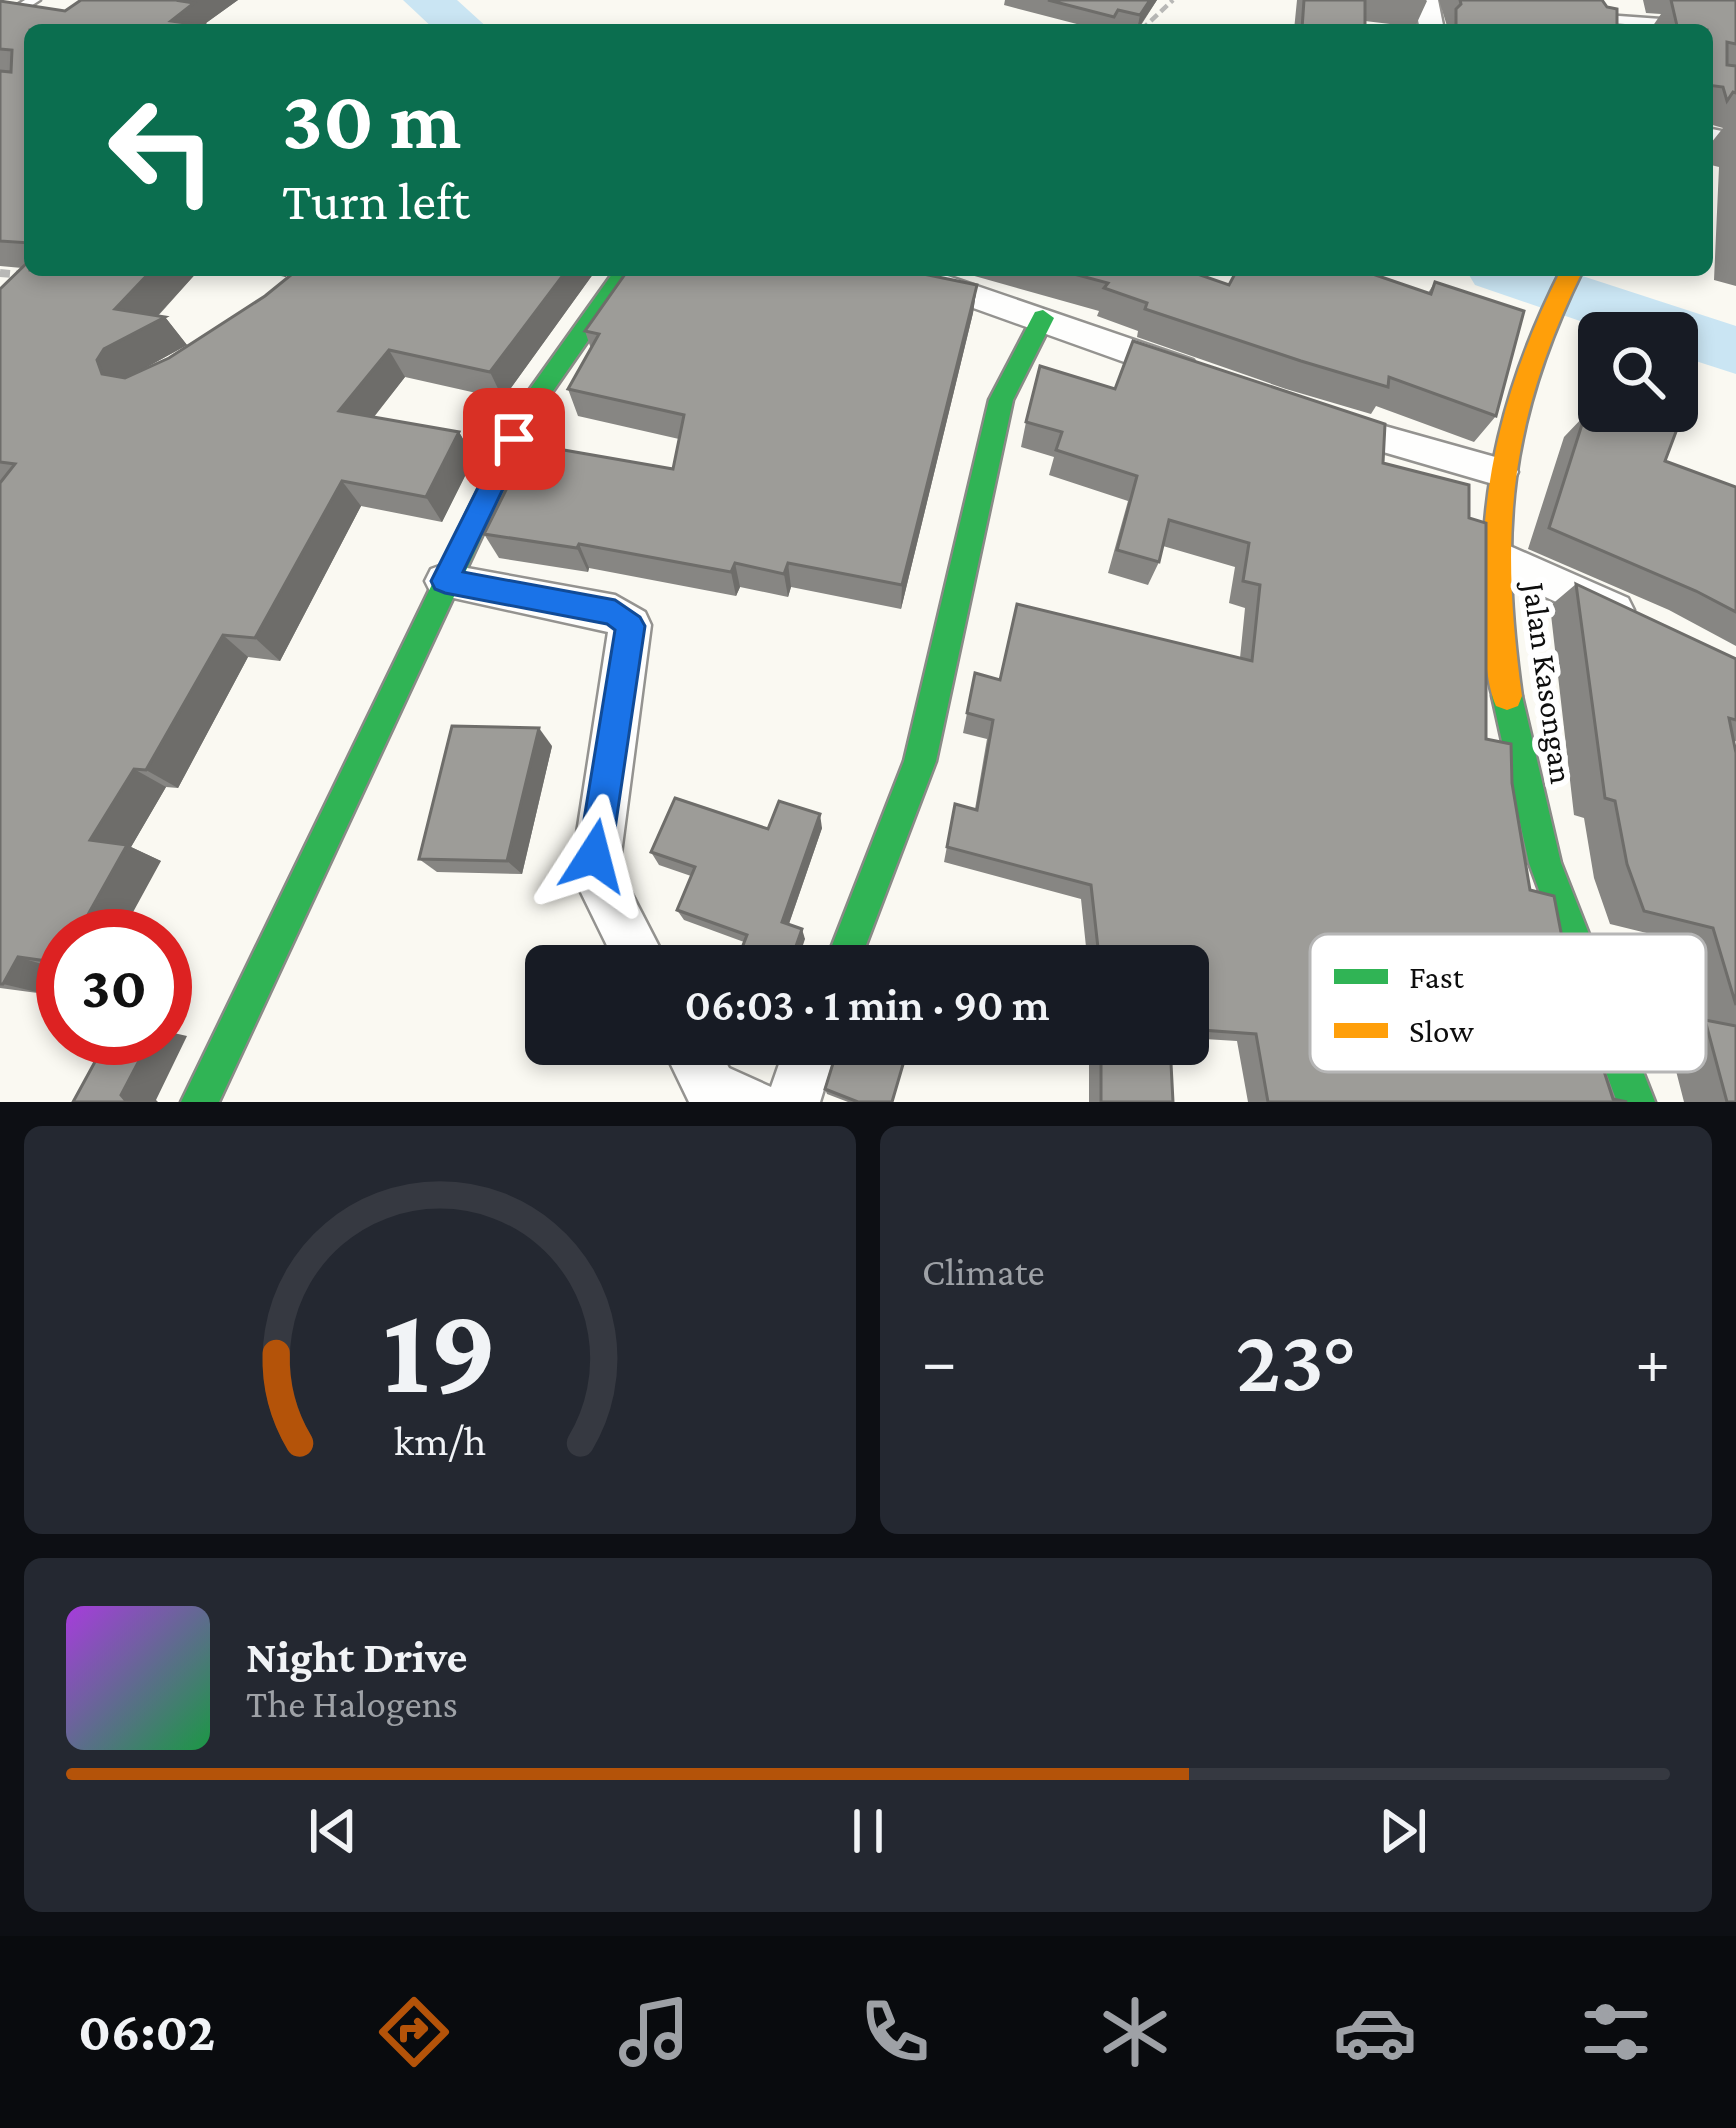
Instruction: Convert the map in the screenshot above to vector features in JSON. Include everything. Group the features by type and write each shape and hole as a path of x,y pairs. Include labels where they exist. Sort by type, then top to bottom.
{"street":[{"path":"200,1102 532,403 622,276"},
{"path":"916,276 1214,381"},
{"name":"Jalan Kasongan","path":"1569,276 1529,351 1500,472 1496,556 1502,659 1528,801 1572,934"},
{"path":"849,945 920,761 1001,400 1043,318"},
{"path":"1300,412 1364,436 1500,472"},
{"path":"1496,556 1652,627"},
{"path":"445,581 615,613 630,626 595,872 633,945"},
{"path":"793,1102 805,1065"},
{"name":"Jalan Kasongan","path":"1625,1072 1636,1102"}],"lane":[{"path":"0,22 34,0"},
{"path":"1603,16 1675,24"}],"path":[{"path":"1147,24 1173,0"}],"building":[{"path":"81,0 194,3 171,21 193,24 24,24 24,243 0,241 0,71 11,72 12,50 0,49 0,1 65,11"},
{"path":"1048,0 1150,0 1140,15 1118,10 1114,17"},
{"path":"1304,0 1365,0 1365,24 1302,24"},
{"path":"1460,0 1602,0 1617,9 1617,24 1456,24 1456,9"},
{"path":"1671,0 1736,0 1736,44 1727,42 1727,65 1736,66 1736,93 1727,101 1723,87 1713,86 1713,24 1677,24"},
{"path":"24,266 24,276 146,276 115,309 165,317 104,349 97,360 102,374 125,378 169,358 290,276 562,276 490,372 389,350 339,411 459,432 426,497 342,481 255,638 223,635 146,770 134,769 90,840 127,845 91,909 36,909 36,960 18,957 3,984 0,483 15,464 0,462 0,289"},
{"path":"624,276 933,276 977,285 902,585 788,563 784,574 735,563 731,572 579,544 577,548 484,534 529,444 673,469 684,415 568,389 599,334 585,331"},
{"path":"1082,276 1203,276 1229,285 1234,276 1378,276 1431,294 1435,282 1524,311 1496,416 1389,377 1388,387 1145,309 1147,303 1104,288 1108,283"},
{"path":"1133,341 1385,424 1383,463 1469,485 1469,518 1486,523 1486,739 1511,744 1512,783 1530,890 1554,896 1561,934 1310,934 1310,1072 1604,1072 1613,1099 1627,1102 1268,1102 1256,1034 1209,1031 1209,945 1098,945 1091,885 947,847 955,804 977,810 993,720 967,713 975,673 1000,680 1017,604 1252,661 1260,585 1243,581 1249,543 1169,520 1159,562 1117,550 1137,476 1056,450 1062,432 1026,422 1040,366 1115,389"},
{"path":"1580,432 1676,432 1665,461 1736,487 1736,612 1696,591 1549,528"},
{"path":"1576,584 1736,659 1736,720 1729,718 1736,753 1736,1005 1713,928 1644,911 1627,864 1615,801 1605,798"},
{"path":"452,726 539,728 507,861 419,859"},
{"path":"675,798 768,829 779,801 820,814 782,922 802,929 796,945 743,945 747,935 677,910 695,867 651,852"},
{"path":"1706,1020 1736,1026 1736,1102 1727,1102"},
{"path":"93,1065 137,1065 121,1095 127,1102 73,1102"},
{"path":"832,1065 903,1065 892,1102 858,1102 825,1089"},
{"path":"1101,1065 1171,1065 1173,1102 1101,1102"}],"waterway":[{"path":"427,0 457,24"},
{"path":"1515,276 1736,350"}],"traffic: fast":[{"path":"200,1102 532,403 622,276"},
{"path":"849,945 920,761 1001,400 1043,318"},
{"path":"1507,696 1545,863 1572,934"},
{"path":"1625,1072 1636,1102"}],"traffic: slow":[{"path":"1507,696 1496,583 1501,477 1525,374 1569,276"}],"route":[{"path":"514,439 445,581 615,613 630,626 594,856"}]}
